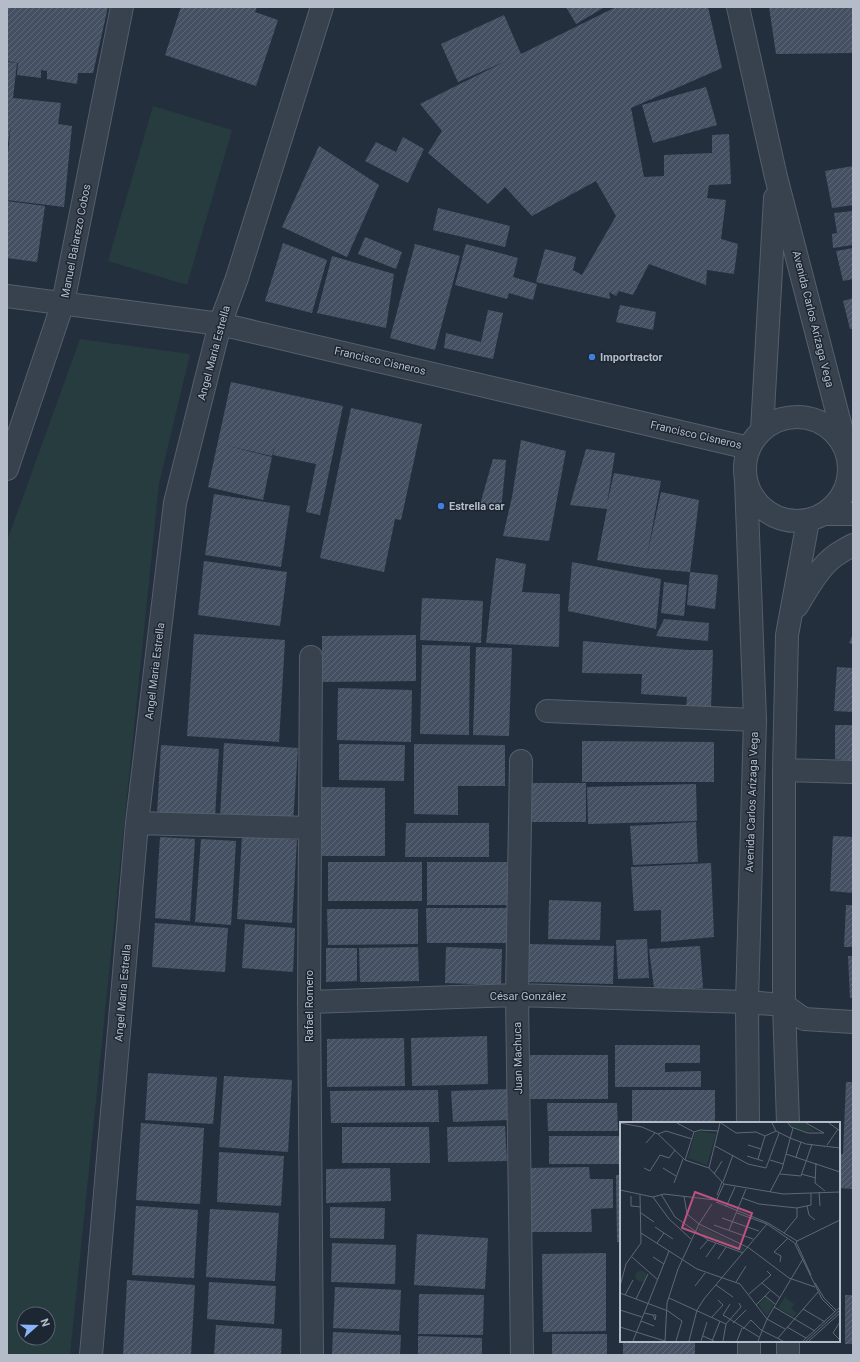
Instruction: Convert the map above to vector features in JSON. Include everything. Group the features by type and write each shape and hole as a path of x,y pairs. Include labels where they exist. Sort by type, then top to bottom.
{"street":[{"name":"Manuel Balarezo Cobos","path":"7,470 64,303 122,7"},
{"name":"Angel Maria Estrella","path":"91,1355 138,823 175,503 220,324 237,278 322,7"},
{"name":"Avenida Carlos Arízaga Vega","path":"738,7 776,177 851,470"},
{"name":"Avenida Carlos Arízaga Vega","path":"762,430 776,177"},
{"name":"Francisco Cisneros","path":"7,296 220,324 750,448"},
{"path":"788,1122 784,1005 784,770 788,635 817,518 843,497 851,470 832,430 810,417 784,417 762,430 750,448 745,464 746,481 755,500 769,514 788,521 817,518 853,514"},
{"name":"Avenida Carlos Arízaga Vega","path":"746,481 755,720 747,1002 748,1122"},
{"path":"788,635 796,608 808,586 831,559 853,545"},
{"name":"Rafael Romero","path":"311,657 309,1002 312,1355"},
{"path":"547,711 755,720"},
{"name":"Juan Machuca","path":"521,761 518,995 522,1355"},
{"path":"784,770 853,772"},
{"path":"138,823 310,828"},
{"name":"César González","path":"309,1002 518,995 747,1002 784,1005"},
{"path":"784,1005 804,1019 853,1022"},
{"path":"748,1342 749,1355"},
{"path":"788,1342 788,1355"}],"green space":[{"path":"153,106 232,130 187,285 108,261"},
{"path":"80,339 190,354 159,484 70,1355 7,1355 7,541"}],"building":[{"path":"7,7 108,7 93,73 78,73 77,84 47,79 47,71 41,70 41,78 17,75 18,63 7,61"},
{"path":"181,7 257,7 255,12 278,20 256,86 165,55"},
{"path":"566,7 605,7 576,24"},
{"path":"616,7 708,7 722,68 631,108 644,177 664,176 664,155 712,153 712,135 729,134 731,184 709,185 707,198 726,200 721,239 738,244 734,274 707,270 706,285 649,264 633,295 619,291 616,296 609,292 610,299 536,282 545,249 576,257 573,270 582,275 616,216 596,181 532,216 505,187 488,204 428,153 442,131 420,104 506,61 458,82 441,44 504,15 521,54"},
{"path":"769,7 853,7 853,53 776,54"},
{"path":"7,62 17,63 13,98 61,103 58,124 72,126 64,207 7,200 7,153 11,125 7,144"},
{"path":"706,87 717,125 653,143 642,105"},
{"path":"403,137 424,149 408,183 365,161 376,142 396,152"},
{"path":"319,146 379,185 347,257 282,227"},
{"path":"853,166 853,205 832,208 825,171"},
{"path":"7,201 45,206 37,262 7,258"},
{"path":"438,208 510,226 505,247 433,230"},
{"path":"853,211 853,245 833,248 832,234 837,233 834,213"},
{"path":"365,237 402,252 396,269 358,254"},
{"path":"283,243 327,260 312,313 265,301"},
{"path":"415,244 460,256 435,350 390,338"},
{"path":"466,244 518,258 513,277 537,284 533,300 509,293 507,299 455,285"},
{"path":"853,248 853,279 843,281 836,251"},
{"path":"332,256 394,274 386,328 317,313"},
{"path":"853,298 853,329 850,329 843,301"},
{"path":"620,305 656,312 653,330 616,322"},
{"path":"488,310 503,313 493,359 444,348 446,333 481,342"},
{"path":"231,382 343,406 320,515 306,512 316,464 273,455 275,445 272,456 224,445 272,457 263,500 208,487"},
{"path":"351,408 422,424 401,520 395,519 384,572 320,558"},
{"path":"521,440 566,451 549,541 503,536 512,497"},
{"path":"586,449 615,453 607,504 614,473 661,481 647,556 661,492 699,500 690,572 644,568 597,560 607,509 570,505"},
{"path":"493,459 506,460 501,510 479,508"},
{"path":"214,494 290,506 281,567 205,555"},
{"path":"496,558 526,564 522,592 560,594 559,647 486,643"},
{"path":"204,561 287,572 280,626 198,615"},
{"path":"572,562 661,579 656,629 568,611"},
{"path":"690,572 718,575 715,609 687,605"},
{"path":"664,582 687,585 684,616 661,613"},
{"path":"422,598 483,601 481,643 420,640"},
{"path":"664,619 709,623 708,641 656,636"},
{"path":"194,634 285,640 279,742 187,736"},
{"path":"853,634 853,644 849,643"},
{"path":"416,635 416,681 322,682 322,636"},
{"path":"583,641 688,650 713,650 711,708 686,708 687,697 641,694 642,674 582,673"},
{"path":"422,645 470,646 469,735 420,734"},
{"path":"476,647 512,648 509,736 473,735"},
{"path":"837,667 853,668 853,712 834,711"},
{"path":"338,688 412,690 411,742 337,740"},
{"path":"835,725 853,725 853,761 835,759"},
{"path":"582,741 714,742 714,782 582,782"},
{"path":"224,743 298,748 293,823 220,818"},
{"path":"339,744 405,745 404,781 339,780"},
{"path":"414,744 505,745 505,786 458,786 458,815 414,814"},
{"path":"161,745 219,749 215,817 157,814"},
{"path":"529,783 586,783 586,822 529,822"},
{"path":"696,784 697,821 588,824 587,787"},
{"path":"322,787 385,788 385,856 322,856"},
{"path":"696,822 698,862 633,865 630,826"},
{"path":"406,823 489,823 489,857 405,857"},
{"path":"242,836 297,840 292,923 237,919"},
{"path":"833,836 853,837 853,893 830,891"},
{"path":"160,837 195,839 190,921 155,918"},
{"path":"201,839 236,841 231,925 195,922"},
{"path":"328,862 422,862 422,901 328,901"},
{"path":"427,862 507,862 507,905 427,905"},
{"path":"711,863 714,937 661,942 661,910 634,911 631,867"},
{"path":"549,900 601,902 600,940 548,939"},
{"path":"846,905 853,905 853,947 844,947"},
{"path":"426,908 507,908 508,943 427,943"},
{"path":"327,909 418,909 418,944 328,945"},
{"path":"155,923 228,928 225,972 152,967"},
{"path":"245,924 295,928 293,972 242,968"},
{"path":"647,939 649,978 618,979 616,940"},
{"path":"529,944 614,946 613,984 528,982"},
{"path":"700,946 703,988 673,991 654,988 649,949"},
{"path":"418,947 419,981 360,982 359,948"},
{"path":"446,947 502,949 501,985 445,983"},
{"path":"326,948 357,948 357,981 326,982"},
{"path":"848,956 853,956 853,997 850,998"},
{"path":"487,1036 488,1084 412,1086 411,1038"},
{"path":"404,1038 405,1086 327,1087 327,1039"},
{"path":"615,1045 700,1045 700,1063 665,1063 665,1072 701,1071 701,1087 615,1087"},
{"path":"530,1055 608,1055 608,1099 530,1099"},
{"path":"148,1073 217,1077 213,1124 145,1120"},
{"path":"224,1076 292,1080 288,1152 219,1147"},
{"path":"846,1082 853,1082 853,1189 840,1188 840,1154 843,1154"},
{"path":"507,1089 508,1120 453,1122 451,1091"},
{"path":"438,1090 439,1122 331,1123 330,1091"},
{"path":"632,1090 715,1090 715,1122 632,1122"},
{"path":"547,1103 617,1103 618,1131 548,1131"},
{"path":"141,1123 204,1128 200,1204 136,1200"},
{"path":"505,1126 507,1161 448,1162 447,1127"},
{"path":"342,1127 429,1127 430,1163 342,1163"},
{"path":"549,1136 620,1136 620,1164 549,1164"},
{"path":"219,1152 284,1156 281,1206 217,1202"},
{"path":"589,1167 590,1179 613,1179 613,1208 591,1209 592,1232 528,1232 528,1168"},
{"path":"390,1168 391,1201 326,1203 326,1169"},
{"path":"616,1175 620,1175 620,1242 617,1242"},
{"path":"136,1206 198,1210 194,1278 132,1275"},
{"path":"330,1207 385,1208 384,1239 330,1238"},
{"path":"210,1209 279,1213 275,1281 206,1277"},
{"path":"417,1234 488,1238 485,1289 414,1285"},
{"path":"332,1243 396,1245 395,1284 331,1282"},
{"path":"606,1253 606,1331 543,1332 542,1254"},
{"path":"127,1280 195,1285 191,1355 123,1355"},
{"path":"209,1282 276,1286 274,1324 207,1319"},
{"path":"335,1287 401,1290 399,1331 333,1328"},
{"path":"419,1294 484,1295 483,1335 418,1334"},
{"path":"845,1295 853,1295 853,1344 845,1344"},
{"path":"216,1325 282,1329 281,1355 214,1355"},
{"path":"333,1332 401,1335 400,1355 332,1355"},
{"path":"552,1334 607,1334 607,1355 552,1355"},
{"path":"418,1336 482,1338 482,1355 418,1355"},
{"path":"623,1342 695,1342 695,1355 623,1355"}],"place":[{"name":"Importractor","path":"592,357"},
{"name":"Estrella car","path":"441,506"}]}
